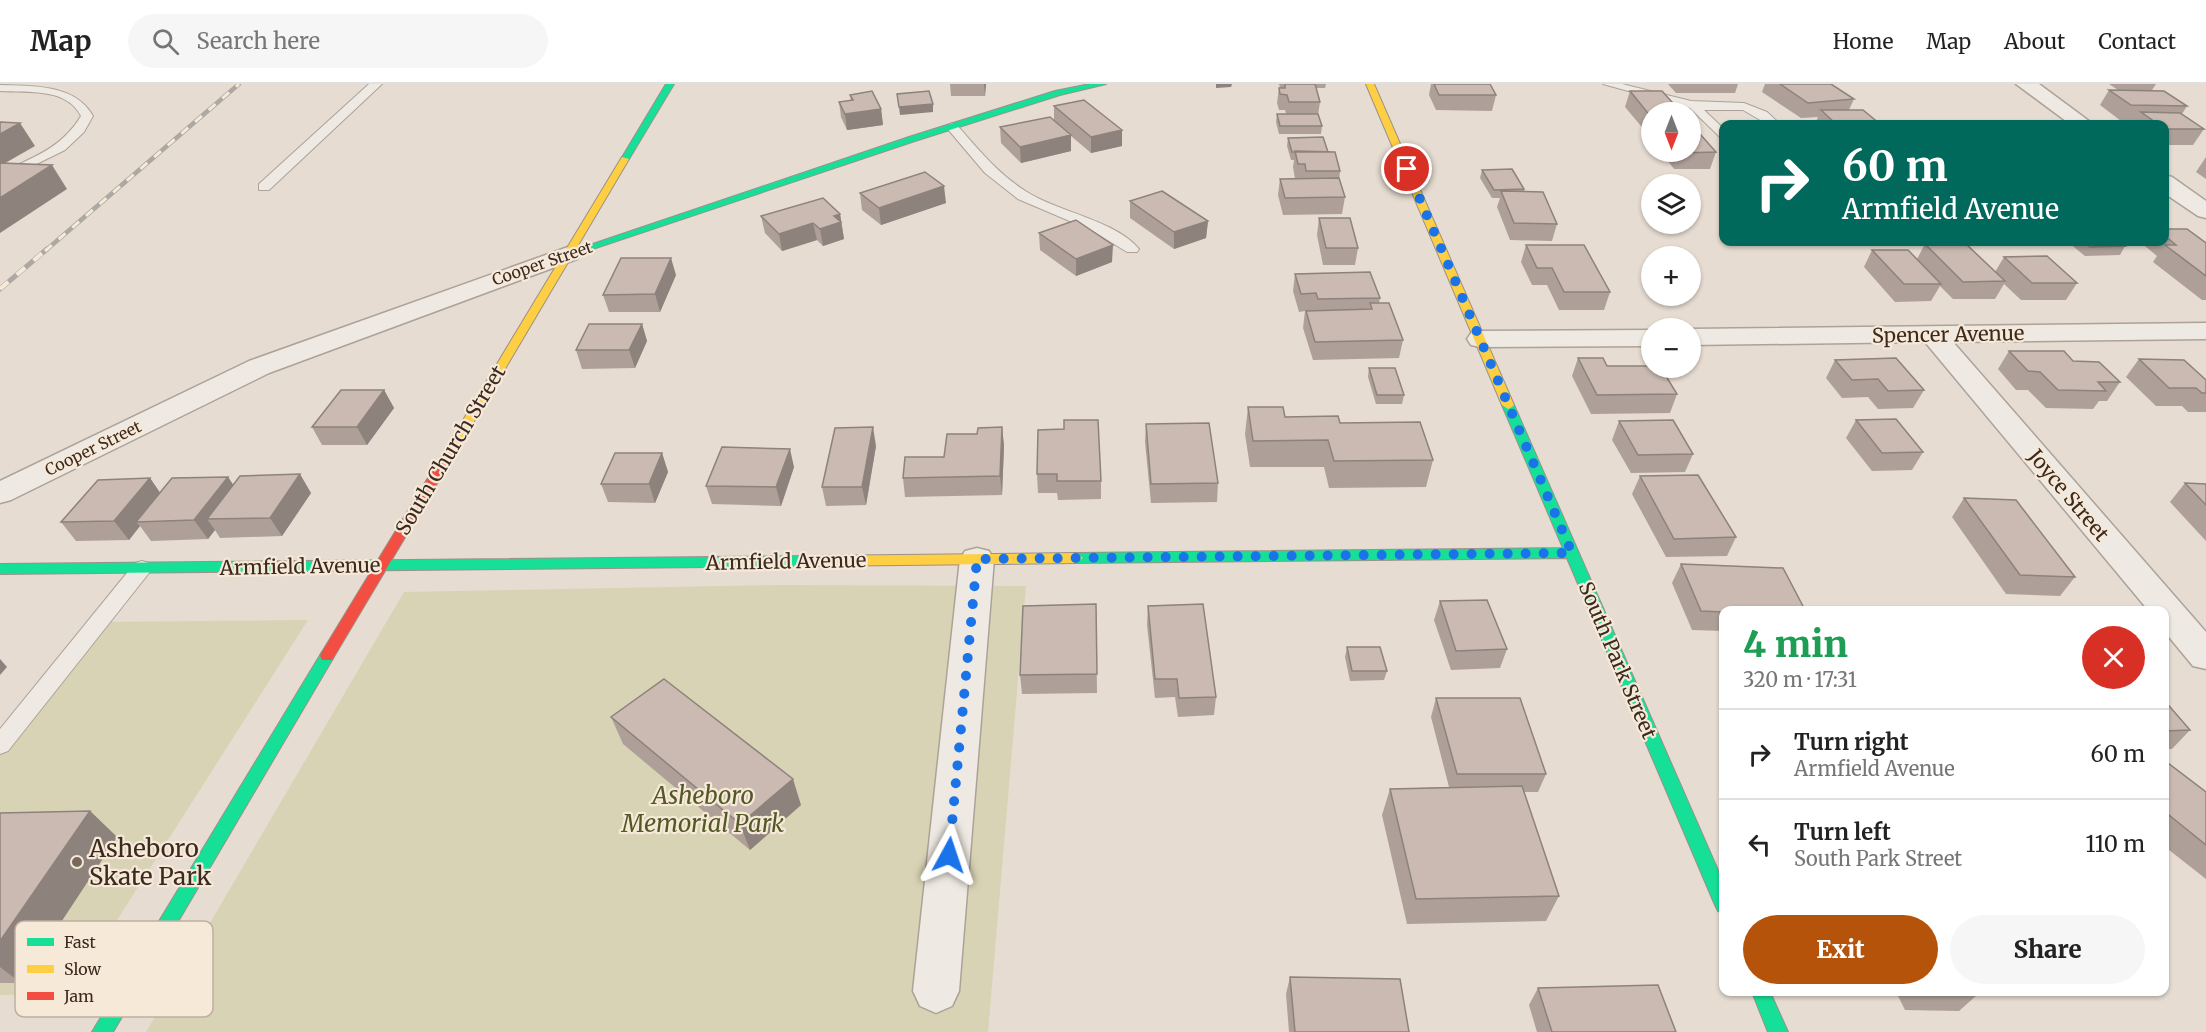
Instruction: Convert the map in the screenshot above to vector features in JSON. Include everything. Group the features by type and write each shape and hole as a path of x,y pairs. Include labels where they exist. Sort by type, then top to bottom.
{"street":[{"name":"South Church Street","path":"168,921 670,84"},
{"name":"Cooper Street","path":"0,493 259,367 568,254 1058,93 1102,84"},
{"name":"South Park Street","path":"1370,84 1719,893"},
{"path":"2026,84 2077,120"},
{"path":"2169,186 2206,212"},
{"name":"Spencer Avenue","path":"1701,337 2206,331"},
{"name":"Joyce Street","path":"1932,334 2163,606"},
{"path":"1480,339 1641,338"},
{"name":"Armfield Avenue","path":"0,569 1572,553"},
{"path":"936,991 977,559"},
{"name":"Joyce Street","path":"2169,613 2206,656"},
{"path":"1763,996 1778,1032"},
{"name":"South Church Street","path":"102,1032 111,1017"}],"lane":[{"path":"264,187 376,84"},
{"path":"1609,84 1681,102"},
{"path":"0,88 68,93 84,104 87,116 78,136 61,149 0,178"},
{"path":"1701,105 1746,106 1761,112 1770,120"},
{"path":"1701,113 1719,132"},
{"path":"952,127 990,170 1023,196 1098,228 1132,249"},
{"path":"0,745 142,568"}],"green space":[{"name":"Asheboro Memorial Park","path":"782,585 1026,586 988,1032 146,1032 155,1017 213,1017 213,921 211,921 404,592"},
{"name":"Asheboro Skate Park","path":"308,620 116,921 15,921 15,995 0,995 0,731 89,622"}],"building":[{"path":"1285,84 1315,84 1320,102 1289,102 1287,95 1280,94 1279,88 1285,88"},
{"path":"1434,84 1490,84 1496,95 1439,95"},
{"path":"1780,84 1831,84 1854,99 1808,103"},
{"path":"2109,90 2164,91 2187,106 2131,105"},
{"path":"872,91 881,109 845,114 839,102 853,100 850,95"},
{"path":"929,91 933,104 899,107 897,94"},
{"path":"1630,91 1662,91 1672,102 1641,102 1641,105"},
{"path":"1084,100 1122,130 1091,137 1054,106"},
{"path":"1821,110 1863,110 1875,120 1832,120"},
{"path":"2141,112 2180,113 2204,129 2169,129 2169,120 2152,120"},
{"path":"1277,114 1318,114 1322,126 1280,126"},
{"path":"1050,117 1071,135 1020,147 1000,127"},
{"path":"0,122 20,123 0,134"},
{"path":"1701,135 1716,152 1701,152"},
{"path":"1323,137 1328,152 1292,152 1288,138"},
{"path":"1295,151 1335,152 1340,171 1306,171 1305,164 1298,164"},
{"path":"0,163 52,165 0,198"},
{"path":"1512,169 1524,189 1494,190 1482,170"},
{"path":"925,172 944,186 879,208 860,193"},
{"path":"1339,178 1345,197 1285,198 1280,179"},
{"path":"1162,191 1208,221 1174,232 1130,201"},
{"path":"1501,191 1543,192 1557,224 1514,223"},
{"path":"823,198 840,214 834,216 841,222 820,229 813,223 779,234 761,216"},
{"path":"1319,218 1350,218 1358,248 1326,248"},
{"path":"1076,220 1113,245 1076,259 1039,233"},
{"path":"2169,229 2187,229 2206,243 2206,276 2166,246 2176,245 2169,239"},
{"path":"1526,245 1584,245 1610,292 1564,292 1552,268 1537,268"},
{"path":"1927,246 1968,246 2005,281 1963,282"},
{"path":"1872,250 1908,250 1941,284 1904,284"},
{"path":"2047,256 2077,283 2032,283 2004,257"},
{"path":"621,258 671,258 655,294 603,295"},
{"path":"1370,272 1380,298 1318,299 1316,293 1301,294 1295,274"},
{"path":"1370,303 1389,303 1403,340 1315,342 1306,311 1372,309"},
{"path":"589,324 642,324 629,350 576,350"},
{"path":"2009,351 2064,351 2073,361 2099,362 2120,382 2098,382 2106,391 2058,390 2040,372 2028,371"},
{"path":"1578,358 1603,358 1607,366 1641,366 1641,378 1667,378 1677,394 1597,395"},
{"path":"1896,358 1924,390 1888,391 1878,379 1852,380 1835,360"},
{"path":"2139,359 2184,360 2206,380 2206,393 2196,388 2169,388"},
{"path":"1369,368 1395,368 1404,395 1377,395"},
{"path":"341,390 384,390 357,427 312,427"},
{"path":"1248,407 1283,407 1285,417 1338,416 1340,423 1420,422 1433,460 1334,461 1328,440 1253,441"},
{"path":"1896,419 1923,452 1882,453 1856,420"},
{"path":"1064,420 1098,420 1101,481 1057,481 1057,474 1037,474 1038,430 1064,429"},
{"path":"1673,420 1693,454 1638,455 1619,421"},
{"path":"1209,423 1218,483 1151,484 1146,424"},
{"path":"873,427 862,487 822,487 835,428"},
{"path":"1002,427 1000,476 903,478 905,457 944,457 947,434 977,434 978,428"},
{"path":"722,447 790,449 776,487 706,486"},
{"path":"615,453 662,453 649,484 601,484"},
{"path":"300,474 270,518 207,519 240,476"},
{"path":"1698,475 1736,537 1674,539 1640,476"},
{"path":"228,477 194,520 136,522 172,478"},
{"path":"150,478 114,521 61,522 98,480"},
{"path":"2185,483 2206,484 2206,505"},
{"path":"1964,498 2016,500 2075,577 2020,575"},
{"path":"1681,564 1783,568 1803,606 1719,606 1719,612 1701,611"},
{"path":"1487,600 1507,649 1456,651 1440,601"},
{"path":"1096,604 1097,674 1020,675 1023,606"},
{"path":"1203,604 1216,697 1179,698 1177,679 1155,679 1148,606"},
{"path":"1347,647 1380,647 1387,671 1352,671"},
{"path":"664,679 793,779 740,824 611,717"},
{"path":"1436,698 1520,698 1546,774 1457,774"},
{"path":"2169,706 2190,730 2169,731"},
{"path":"2169,764 2206,792 2206,845 2169,815"},
{"path":"1522,786 1559,896 1416,899 1390,789"},
{"path":"90,811 0,941 0,813"},
{"path":"1290,977 1400,979 1409,1032 1295,1032"},
{"path":"1658,985 1676,1032 1552,1032 1538,988"}],"railway":[{"path":"45,251 239,84"},
{"path":"0,289 47,249"}],"traffic: fast":[{"path":"625,159 670,84"},
{"path":"568,254 912,139 1058,93 1102,84"},
{"path":"1508,405 1719,893"},
{"path":"1076,558 1572,553"},
{"path":"0,569 807,561"},
{"path":"168,921 327,656"},
{"path":"1763,996 1778,1032"},
{"path":"102,1032 111,1017"}],"traffic: slow":[{"path":"1370,84 1508,405"},
{"path":"454,445 625,159"},
{"path":"807,561 1076,558"}],"traffic: jam":[{"path":"327,656 454,445"}],"place":[{"name":"Asheboro Skate Park","path":"77,862"}],"route":[{"path":"949,855 977,559 1572,553 1407,169"}]}
